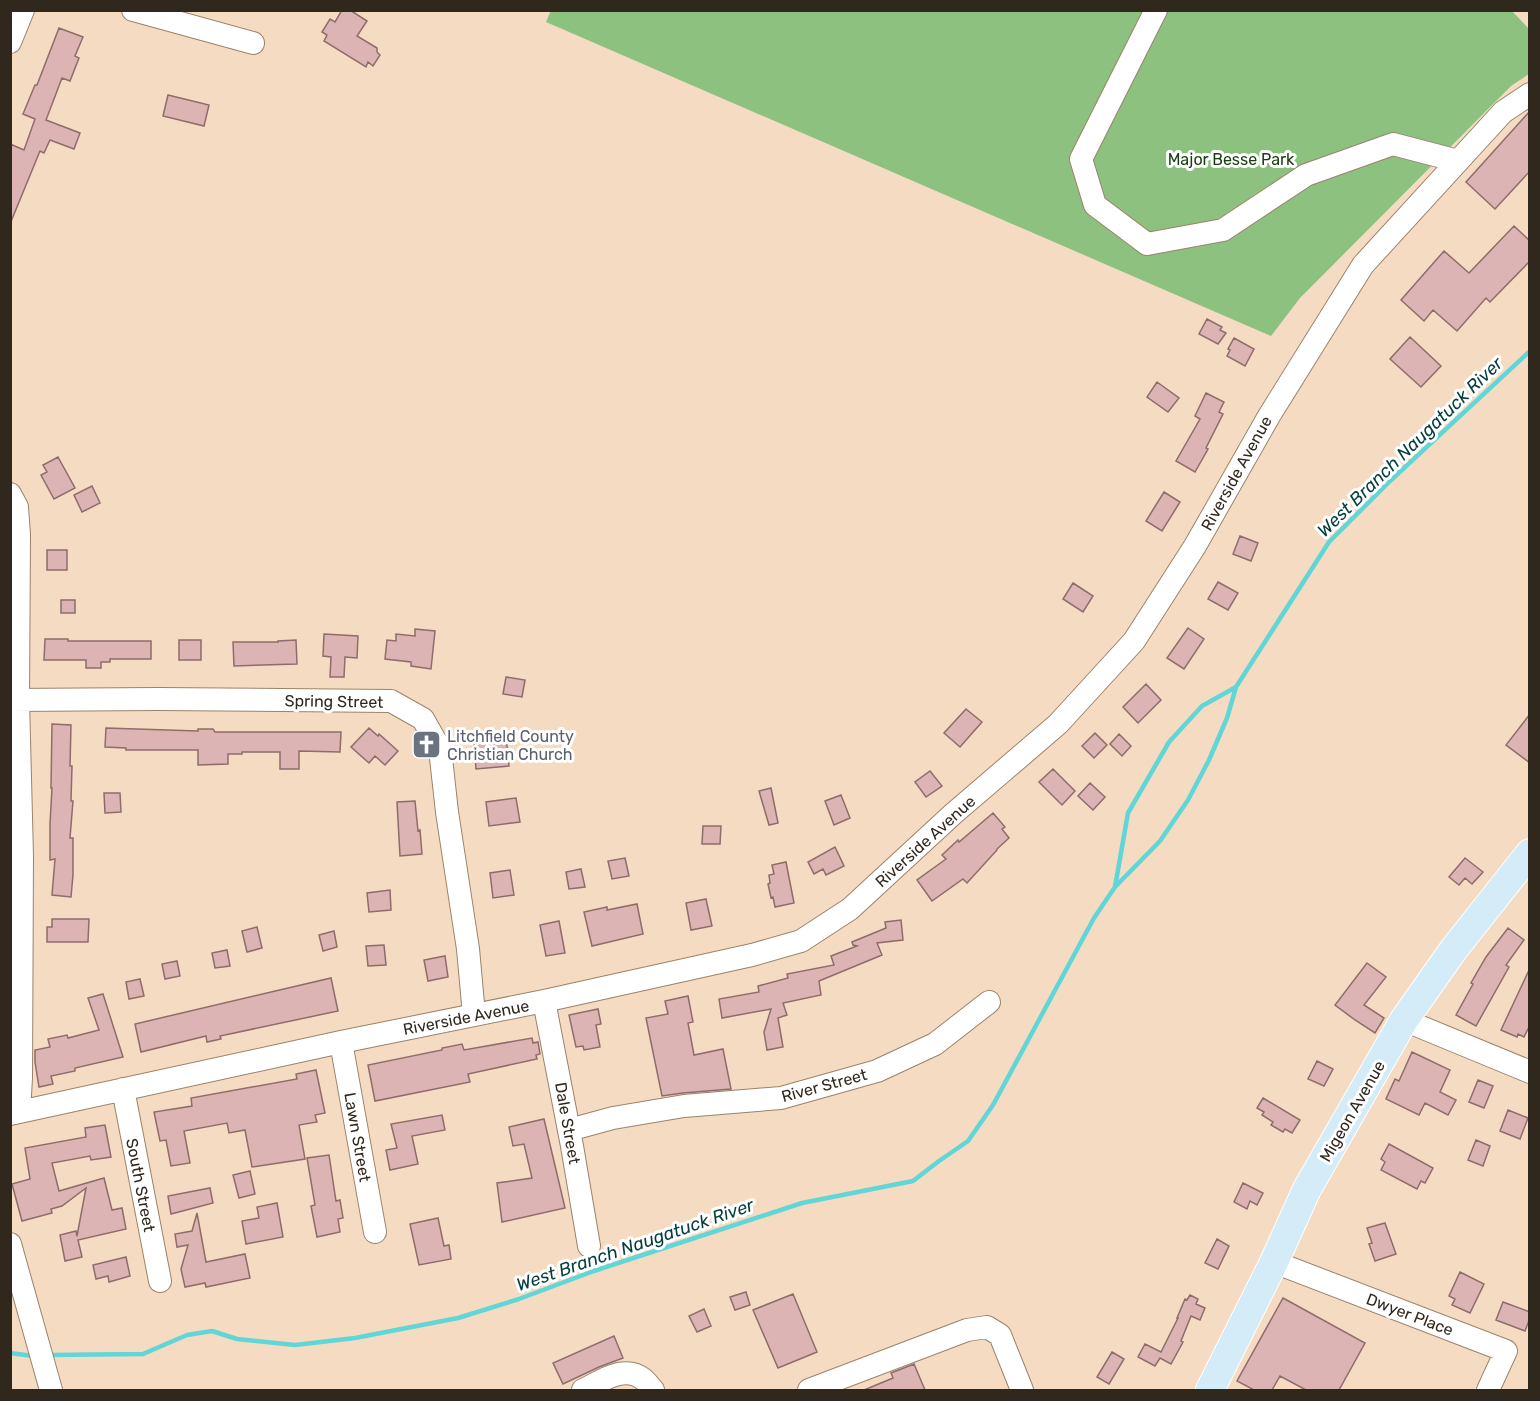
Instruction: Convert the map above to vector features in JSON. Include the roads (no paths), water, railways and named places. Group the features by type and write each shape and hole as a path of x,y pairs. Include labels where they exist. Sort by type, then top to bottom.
{"main road":[{"name":"Migeon Avenue","path":"1210,1390 1274,1262 1307,1189 1404,1020 1454,949 1530,853"}],"street":[{"path":"10,42 23,10"},
{"path":"133,10 253,43"},
{"path":"1156,10 1081,159 1095,205 1147,244 1223,230 1306,175 1392,144 1458,161"},
{"name":"Riverside Avenue","path":"14,1113 752,955 801,940 850,909 953,814 1058,724 1134,641 1195,546 1269,416 1362,265 1503,112 1530,94"},
{"path":"10,494 17,507 19,535 14,700 21,1078 14,1113"},
{"name":"Spring Street","path":"14,700 391,701 423,719 440,749 447,812 468,949 474,1015"},
{"name":"Dale Street","path":"544,1001 570,1130 589,1246"},
{"name":"River Street","path":"570,1130 613,1118 684,1106 781,1098 877,1071 934,1044 989,1002"},
{"path":"1404,1020 1530,1072"},
{"name":"Lawn Street","path":"341,1042 375,1232"},
{"name":"South Street","path":"123,1089 160,1281"},
{"path":"10,1244 51,1390"},
{"name":"Dwyer Place","path":"1274,1262 1506,1351 1488,1390"},
{"path":"824,1388 967,1330 987,1327 999,1335 1022,1390"},
{"path":"583,1390 619,1373 634,1374 644,1379 653,1390"}],"waterway":[{"name":"West Branch Naugatuck River","path":"48,1355 143,1354 187,1335 212,1331 237,1339 295,1345 355,1338 458,1318 802,1203 913,1181 968,1141 993,1105 1094,918 1115,887 1128,813 1169,742 1202,706 1236,687 1329,542 1390,481 1530,351"},
{"name":"West Branch Naugatuck River","path":"1115,887 1160,841 1188,800 1227,718 1236,687"},
{"name":"West Branch Naugatuck River","path":"10,1353 33,1356"}],"place":[{"name":"Litchfield County Christian Church","path":"426,745"}],"park label":[{"name":"Major Besse Park","path":"1231,159"}]}
